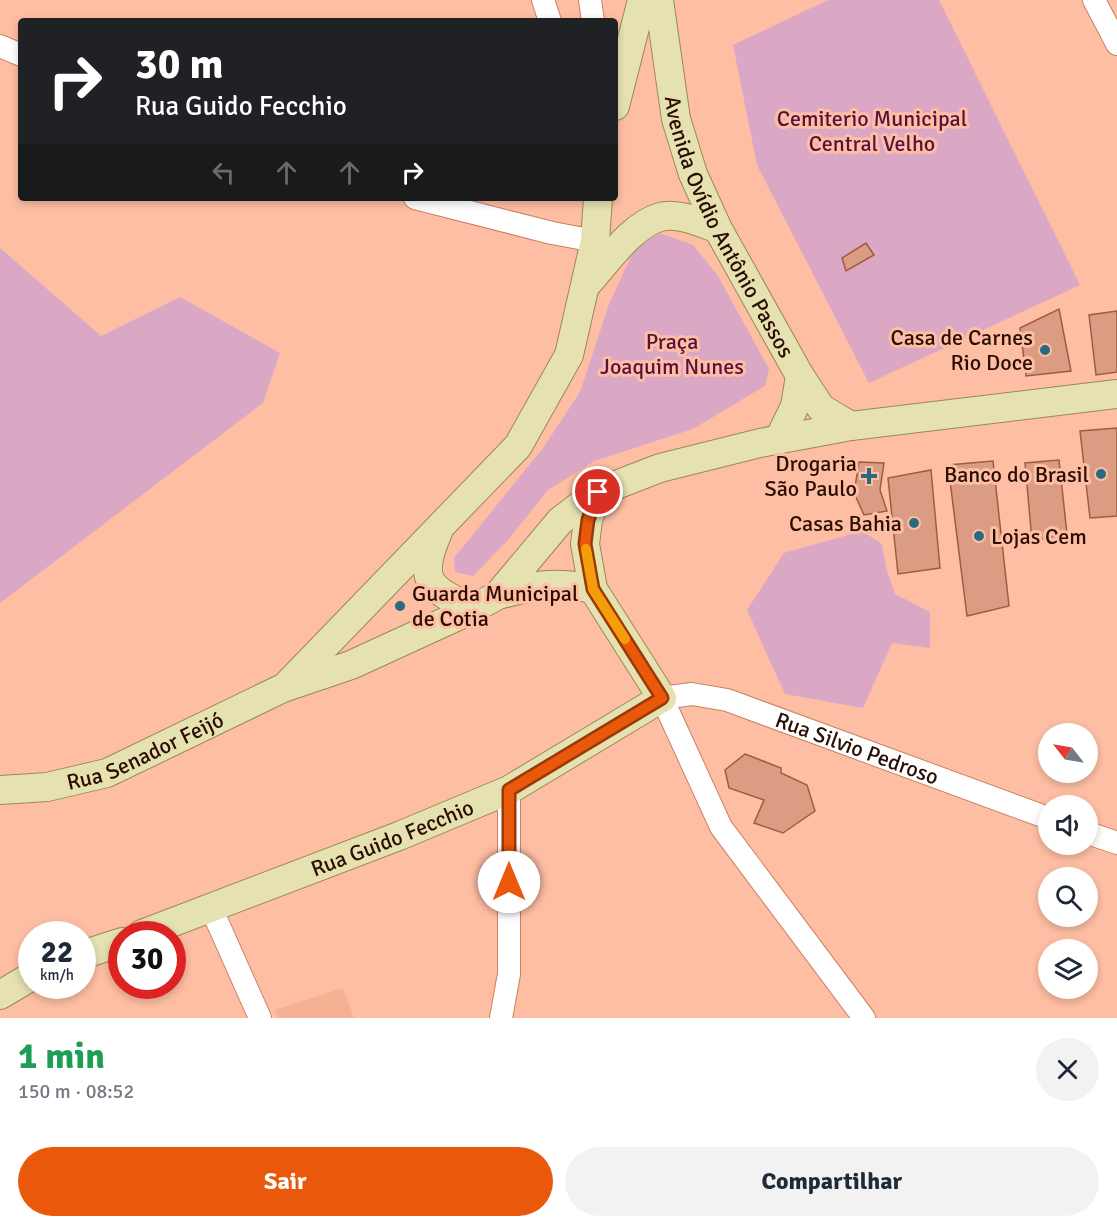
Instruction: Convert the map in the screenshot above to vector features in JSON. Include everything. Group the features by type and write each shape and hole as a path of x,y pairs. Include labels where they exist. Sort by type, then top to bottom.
{"main road":[{"path":"618,94 642,0"},
{"name":"Avenida Ovídio Antônio Passos","path":"659,0 676,120 693,174 718,229 800,376 821,408 851,426"},
{"path":"284,688 518,446 569,355 595,241 598,201"},
{"path":"585,286 635,232 660,217 690,219 718,229"},
{"path":"779,439 795,406 800,376"},
{"path":"498,595 560,521 598,492 660,468 779,439 851,426 1117,394"},
{"path":"598,492 588,520 585,544 593,589 662,698"},
{"path":"440,527 426,560 430,582 445,596 473,609"},
{"path":"284,688 351,665 473,609 498,595 544,583 567,583 593,589"},
{"name":"Rua Senador Feijó","path":"0,790 47,787 107,773 284,688"},
{"name":"Rua Guido Fecchio","path":"180,921 399,836 509,790 662,698"},
{"path":"0,995 18,984"}],"street":[{"path":"543,0 549,18"},
{"path":"590,0 593,18"},
{"path":"1094,0 1117,44"},
{"path":"0,46 18,54"},
{"path":"427,201 552,233 595,241"},
{"name":"Rua Silvio Pedroso","path":"662,698 692,694 727,700 1038,814"},
{"path":"662,698 721,827 864,1018"},
{"path":"501,1018 509,974 509,790"},
{"path":"1098,836 1117,843"},
{"path":"212,910 260,1018"}],"shaded area":[{"path":"343,988 354,1018 278,1018 275,1010"}],"green space":[{"name":"Cemiterio Municipal Central Velho","path":"828,0 939,0 1080,285 869,383 757,165 733,45"},
{"name":"Praça Joaquim Nunes","path":"660,233 693,245 718,276 769,369 765,386 693,429 594,461 548,490 507,541 473,576 455,572 454,558 543,448 580,392 609,304 635,248"},
{"path":"0,248 101,336 180,297 280,353 263,403 0,603"},
{"path":"862,531 882,544 886,568 895,594 930,612 930,648 892,643 863,708 785,694 747,610 784,553"}],"building":[{"path":"866,243 874,255 846,271 842,258"},
{"name":"Casa de Carnes Rio Doce","path":"1059,309 1071,371 1026,376 1020,328"},
{"path":"1117,311 1117,372 1096,375 1089,315"},
{"name":"Banco do Brasil","path":"1117,428 1117,516 1090,518 1080,431"},
{"path":"1059,460 1067,534 1032,541 1025,463"},
{"name":"Lojas Cem","path":"993,461 1009,606 967,616 948,465"},
{"name":"Drogaria São Paulo","path":"859,462 884,463 880,490 887,511 864,515 854,493"},
{"name":"Casas Bahia","path":"931,470 940,568 898,574 888,478"},
{"path":"745,754 781,768 781,773 807,785 815,811 783,833 754,823 764,800 729,788 725,770"}],"slow traffic":[{"path":"586,549 593,589 625,639"}],"place":[{"name":"Casa de Carnes Rio Doce","path":"1045,350"},
{"name":"Banco do Brasil","path":"1101,474"},
{"name":"Drogaria São Paulo","path":"869,476"},
{"name":"Casas Bahia","path":"914,523"},
{"name":"Lojas Cem","path":"979,536"},
{"name":"Guarda Municipal de Cotia","path":"400,606"}],"route":[{"path":"509,882 509,790 662,698 593,589 585,544 588,520 598,492"}]}
